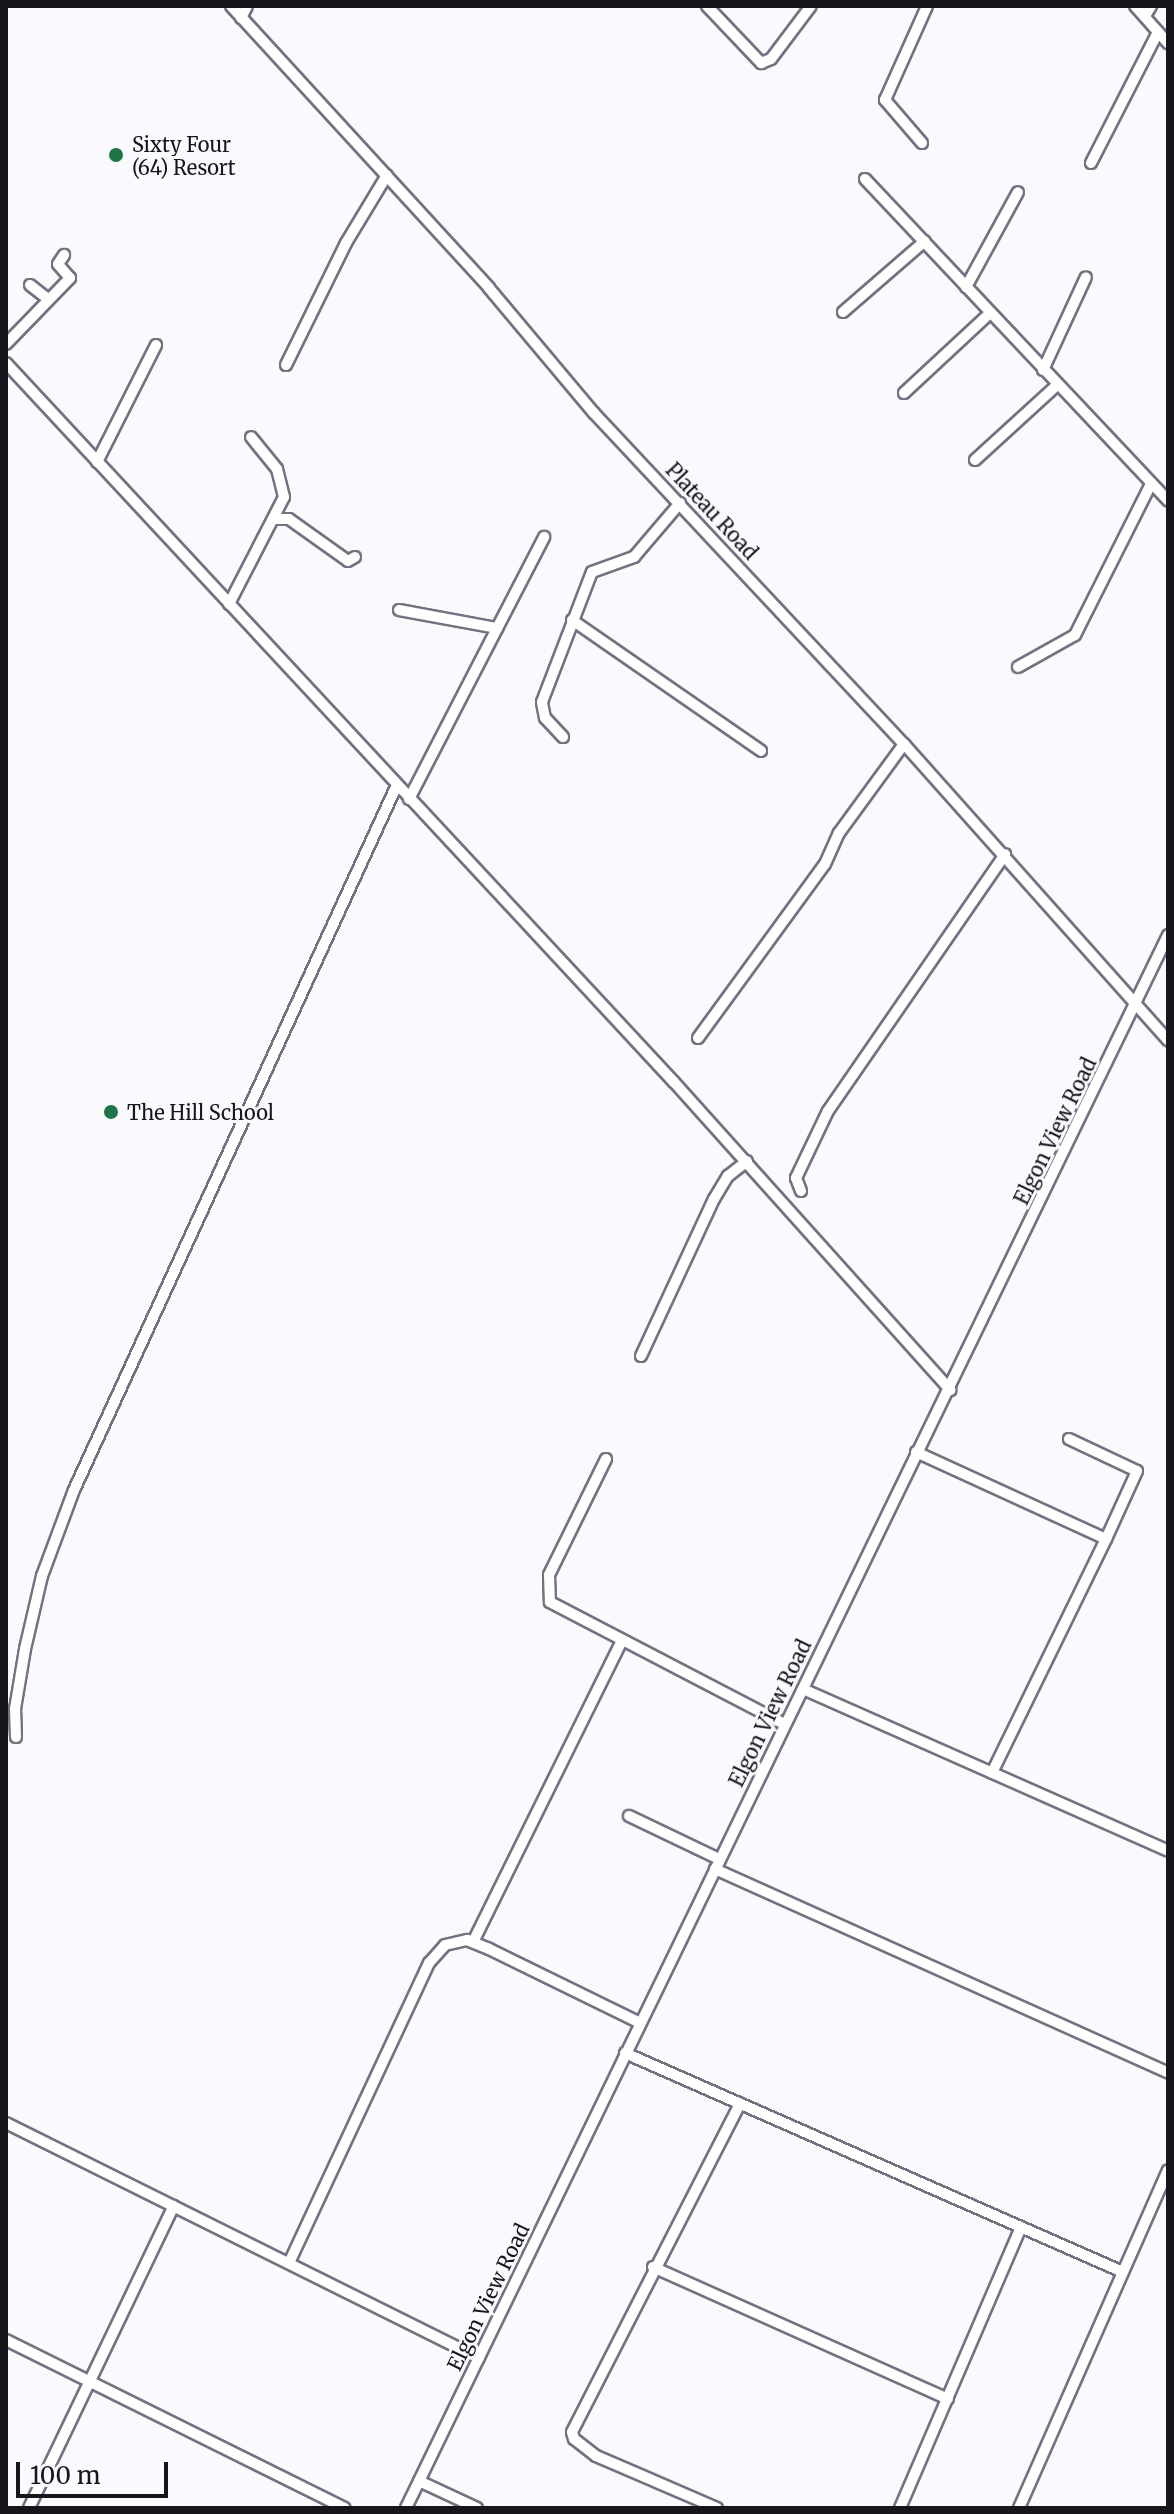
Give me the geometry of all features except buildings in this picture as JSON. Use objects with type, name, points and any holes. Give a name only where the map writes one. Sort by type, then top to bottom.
[{"type":"street","name":"Plateau Road","points":[[231,6],[387,175],[594,413],[1005,854],[1168,1040]]},
{"type":"street","points":[[241,18],[247,6]]},
{"type":"street","points":[[707,6],[761,63],[771,59],[811,6]]},
{"type":"street","points":[[922,143],[885,100],[927,6]]},
{"type":"street","points":[[1135,6],[1168,43]]},
{"type":"street","points":[[1145,16],[1151,6]]},
{"type":"street","points":[[1091,163],[1158,32]]},
{"type":"street","points":[[286,365],[346,243],[387,175]]},
{"type":"street","points":[[865,179],[1168,501]]},
{"type":"street","points":[[966,287],[1018,192]]},
{"type":"street","points":[[843,312],[925,241]]},
{"type":"street","points":[[6,344],[70,278],[58,264],[64,255]]},
{"type":"street","points":[[1043,370],[1086,277]]},
{"type":"street","points":[[30,285],[48,299]]},
{"type":"street","points":[[904,393],[990,313]]},
{"type":"street","points":[[97,462],[156,345]]},
{"type":"street","points":[[6,363],[396,787],[747,1161],[950,1390]]},
{"type":"street","points":[[975,460],[1057,385]]},
{"type":"street","points":[[229,604],[275,519],[284,483],[251,437]]},
{"type":"street","points":[[1018,667],[1075,635],[1151,484]]},
{"type":"street","points":[[563,737],[545,718],[542,702],[572,620],[596,567],[634,557],[680,503]]},
{"type":"street","points":[[275,519],[289,519],[348,561],[355,557]]},
{"type":"street","points":[[409,799],[544,537]]},
{"type":"street","points":[[399,610],[497,628]]},
{"type":"street","points":[[572,620],[761,751]]},
{"type":"street","points":[[698,1038],[825,864],[839,833],[904,744]]},
{"type":"street","points":[[16,1737],[15,1709],[42,1576],[74,1490],[396,787]]},
{"type":"street","points":[[801,1191],[796,1178],[828,1111],[1005,854]]},
{"type":"street","name":"Elgon View Road","points":[[406,2508],[1168,935]]},
{"type":"street","points":[[641,1356],[714,1199],[728,1176],[747,1161]]},
{"type":"street","points":[[992,1773],[1138,1475],[1069,1439]]},
{"type":"street","points":[[916,1452],[1106,1539]]},
{"type":"street","points":[[606,1459],[546,1585],[550,1602],[561,1612],[784,1724]]},
{"type":"street","points":[[473,1942],[622,1641]]},
{"type":"street","points":[[803,1689],[1168,1851]]},
{"type":"street","points":[[629,1816],[717,1864],[1168,2073]]},
{"type":"street","points":[[289,2263],[429,1963],[456,1939],[473,1942],[640,2023]]},
{"type":"street","points":[[625,2053],[1123,2272]]},
{"type":"street","points":[[717,2508],[596,2456],[574,2439],[574,2426],[653,2267],[740,2104]]},
{"type":"street","points":[[6,2123],[479,2358]]},
{"type":"street","points":[[1019,2508],[1168,2170]]},
{"type":"street","points":[[29,2508],[174,2206]]},
{"type":"street","points":[[900,2508],[1020,2229]]},
{"type":"street","points":[[653,2267],[948,2399]]},
{"type":"street","points":[[6,2340],[87,2384],[345,2508]]},
{"type":"street","points":[[419,2481],[477,2508]]},
{"type":"place","name":"Sixty Four (64) Resort","points":[[116,155]]},
{"type":"place","name":"The Hill School","points":[[111,1112]]}]
